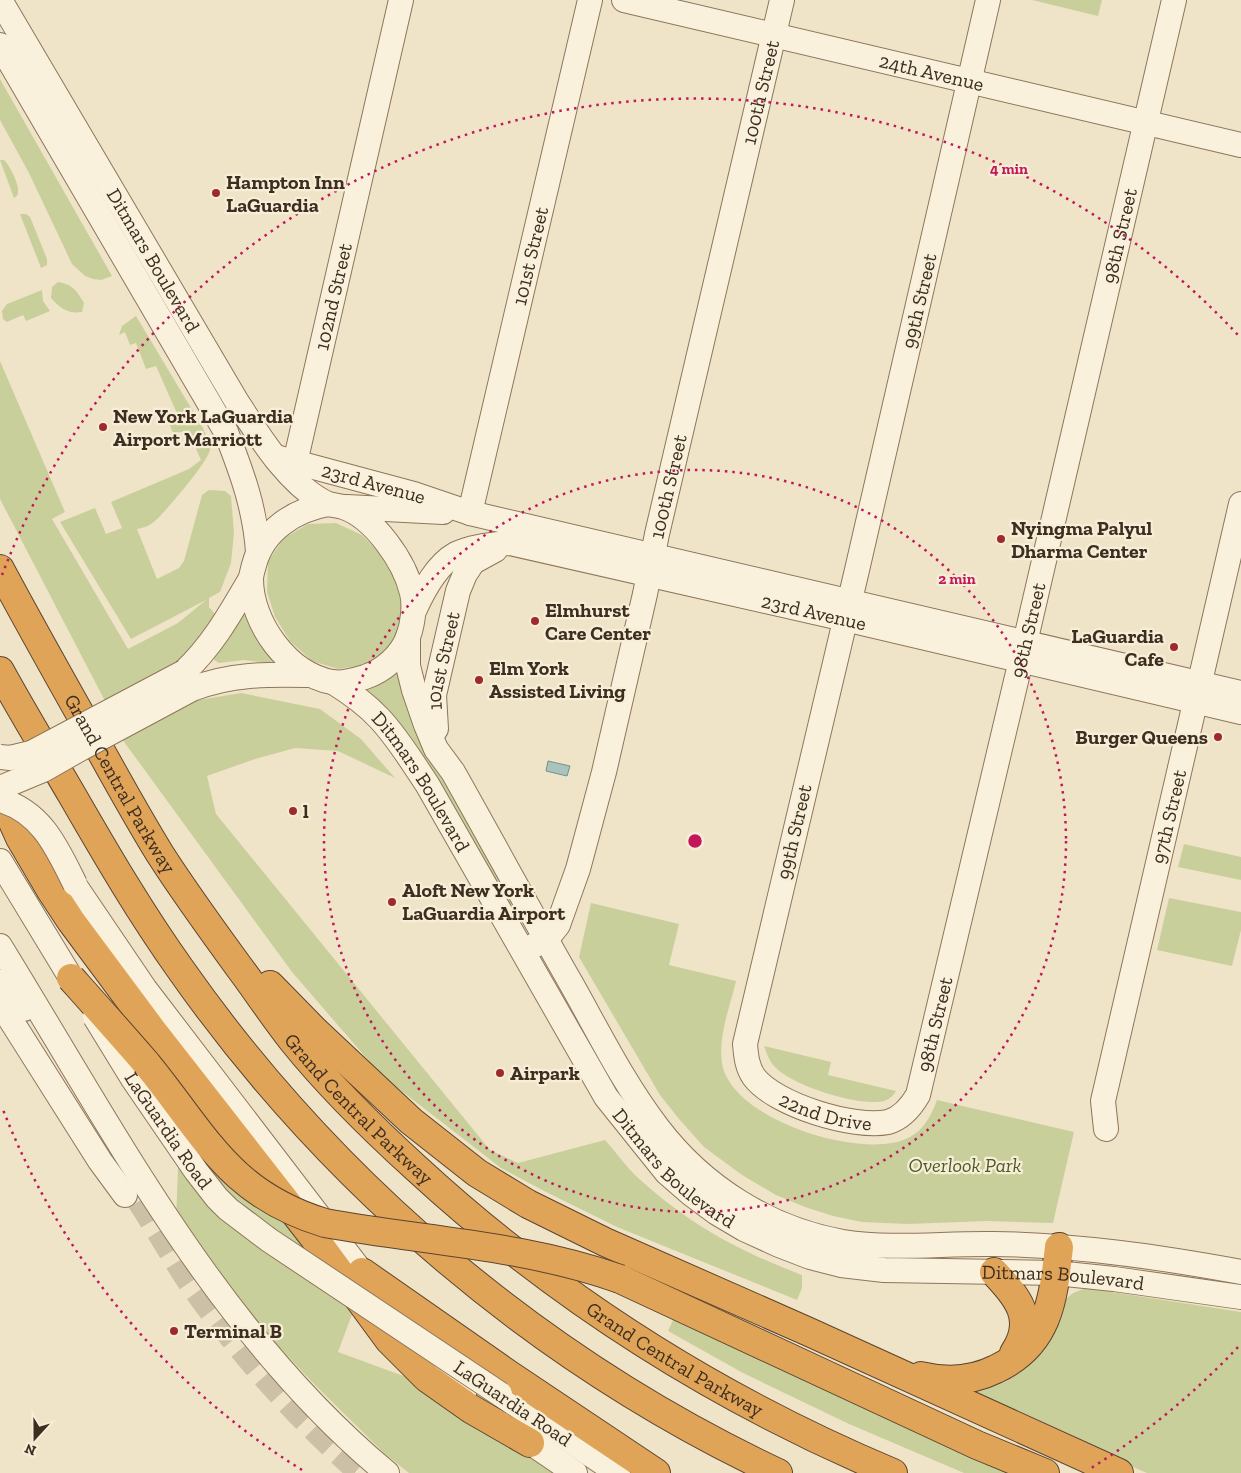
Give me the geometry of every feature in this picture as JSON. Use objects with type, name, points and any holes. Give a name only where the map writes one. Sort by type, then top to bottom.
[{"type":"highway","name":"Grand Central Parkway","points":[[0,569],[134,811],[185,892],[293,1040],[328,1082],[402,1156],[479,1224],[609,1321],[689,1372],[783,1424],[893,1473]]},
{"type":"highway","points":[[0,671],[108,857],[180,969],[245,1055],[348,1170],[428,1245],[512,1312],[600,1374],[654,1408],[778,1473]]},
{"type":"highway","points":[[0,793],[16,830],[32,859],[76,929],[164,1046],[315,1239],[389,1340],[427,1378],[471,1409],[530,1443]]},
{"type":"highway","points":[[185,892],[256,970],[343,1059],[418,1127],[477,1173],[528,1204],[579,1230],[1119,1473]]},
{"type":"highway","points":[[71,978],[147,1064],[217,1155],[241,1180],[272,1201],[295,1213],[325,1223],[530,1254],[577,1265],[620,1279],[977,1445],[1045,1473]]},
{"type":"highway","points":[[809,1332],[907,1372],[935,1380],[967,1379],[987,1374],[1021,1354],[1033,1342],[1049,1307],[1059,1247]]},
{"type":"highway","points":[[362,1272],[508,1374],[656,1473]]},
{"type":"highway","points":[[994,1272],[1011,1290],[1020,1304],[1024,1318],[1024,1331],[1019,1345],[1000,1368]]},
{"type":"street","name":"Ditmars Boulevard","points":[[0,0],[236,402],[258,434],[315,499],[336,506]]},
{"type":"street","name":"102nd Street","points":[[287,465],[401,0]]},
{"type":"street","name":"101st Street","points":[[470,513],[590,0]]},
{"type":"street","name":"24th Avenue","points":[[624,0],[655,4],[773,35],[1241,145]]},
{"type":"street","name":"100th Street","points":[[522,952],[546,940],[558,925],[578,870],[604,772],[782,0]]},
{"type":"street","name":"99th Street","points":[[744,1044],[847,610],[988,0]]},
{"type":"street","name":"98th Street","points":[[920,1085],[1174,0]]},
{"type":"street","name":"Ditmars Boulevard","points":[[0,44],[226,432],[248,494],[256,526],[258,552]]},
{"type":"street","name":"23rd Avenue","points":[[287,465],[414,494],[470,513],[651,565],[1198,693],[1241,712]]},
{"type":"street","name":"97th Street","points":[[1106,1129],[1103,1101],[1241,504]]},
{"type":"street","name":"23rd Avenue","points":[[336,506],[470,513]]},
{"type":"street","points":[[0,788],[43,770],[80,749],[188,680],[200,657],[215,638],[250,578],[258,552],[279,526],[295,514],[311,507],[336,506],[360,516],[374,527],[385,540],[406,576],[412,594],[414,611],[408,637],[397,656],[385,667],[369,676],[353,681],[332,682],[308,674],[292,664],[269,635],[253,597],[250,578]]},
{"type":"street","name":"23rd Avenue","points":[[414,611],[431,580],[441,567],[455,555],[469,549],[510,543],[651,565]]},
{"type":"street","name":"101st Street","points":[[453,772],[435,726],[434,695],[456,600],[465,574],[473,562],[510,543]]},
{"type":"street","name":"Ditmars Boulevard","points":[[408,637],[408,666],[414,690],[436,748],[453,772],[624,1076],[658,1128],[693,1167],[725,1194],[762,1215],[804,1232],[842,1242],[881,1246],[993,1244],[1059,1247],[1145,1256],[1241,1272]]},
{"type":"street","points":[[0,757],[10,758],[31,753],[188,680],[218,680],[242,675],[308,674]]},
{"type":"street","name":"Ditmars Boulevard","points":[[332,682],[351,694],[379,717],[427,784],[606,1097],[667,1172],[690,1193],[717,1213],[744,1229],[779,1245],[810,1257],[841,1265],[875,1270],[1056,1273],[1114,1279],[1241,1297]]},
{"type":"street","name":"23rd Avenue","points":[[1198,693],[1241,693]]},
{"type":"street","points":[[0,773],[80,749]]},
{"type":"street","points":[[0,800],[16,805],[39,822],[55,845],[75,884]]},
{"type":"street","points":[[0,817],[17,821],[32,831],[75,884]]},
{"type":"street","name":"LaGuardia Road","points":[[0,861],[133,1079],[206,1185],[228,1209],[261,1235],[618,1473]]},
{"type":"street","name":"LaGuardia Road","points":[[75,884],[162,1012],[419,1346],[446,1377],[469,1397],[530,1443],[575,1473]]},
{"type":"street","points":[[0,946],[93,1102],[226,1302],[292,1382],[344,1434],[387,1473]]},
{"type":"street","points":[[0,982],[24,1009]]},
{"type":"street","points":[[0,987],[37,1041]]},
{"type":"street","points":[[0,1003],[100,1161],[125,1195]]},
{"type":"street","name":"22nd Drive","points":[[744,1044],[747,1063],[761,1084],[793,1104],[812,1112],[845,1120],[877,1123],[895,1119],[912,1105],[918,1095],[920,1085]]},
{"type":"green space","points":[[1032,0],[1102,0],[1098,16]]},
{"type":"green space","points":[[0,79],[112,276],[101,280],[93,279],[85,276],[72,264],[29,173],[0,120]]},
{"type":"green space","points":[[0,160],[6,162],[15,179],[18,192],[14,198]]},
{"type":"green space","points":[[20,214],[26,214],[30,217],[47,259],[47,265],[41,268]]},
{"type":"green space","points":[[58,282],[71,286],[76,292],[84,303],[82,312],[65,310],[51,298],[52,287]]},
{"type":"green space","points":[[42,290],[43,301],[50,311],[26,321],[23,315],[7,322],[3,319],[2,311],[7,304]]},
{"type":"green space","points":[[136,316],[203,428],[210,447],[202,465],[168,508],[153,523],[137,529],[157,579],[179,568],[184,561],[202,495],[209,490],[225,491],[231,496],[234,533],[231,563],[220,592],[209,598],[209,607],[216,615],[179,662],[105,701],[0,499],[0,361],[65,512],[52,519],[128,649],[178,623],[206,600],[131,639],[60,522],[95,508],[106,534],[122,528],[111,502],[189,469],[201,460],[188,431],[173,433],[169,423],[179,418],[156,366],[146,369],[136,343],[130,345],[125,332],[119,335],[122,326]]},
{"type":"green space","points":[[336,523],[362,535],[381,554],[396,579],[401,605],[400,629],[386,652],[365,665],[338,669],[312,661],[290,641],[275,617],[267,592],[268,561],[284,538],[308,524]]},
{"type":"green space","points":[[247,611],[274,660],[268,663],[244,660],[219,663],[214,660],[215,653],[243,612]]},
{"type":"green space","points":[[398,671],[525,916],[516,922],[365,691],[366,688]]},
{"type":"green space","points":[[241,693],[320,709],[361,739],[395,778],[338,751],[295,748],[255,759],[207,776],[216,814],[490,1150],[518,1163],[605,1140],[635,1175],[654,1192],[693,1221],[755,1256],[802,1275],[802,1288],[797,1300],[617,1227],[501,1168],[381,1075],[292,972],[122,739],[198,700]]},
{"type":"green space","points":[[1184,844],[1241,857],[1241,880],[1178,867]]},
{"type":"green space","points":[[1169,898],[1241,912],[1241,930],[1232,966],[1157,950]]},
{"type":"green space","name":"Overlook Park","points":[[591,903],[679,924],[669,965],[736,981],[723,1032],[722,1063],[730,1083],[748,1102],[772,1117],[801,1130],[831,1139],[861,1144],[887,1144],[914,1135],[923,1127],[937,1100],[1074,1132],[1053,1223],[987,1221],[908,1224],[862,1222],[833,1216],[805,1207],[776,1195],[742,1175],[704,1147],[660,1095],[579,957]]},
{"type":"green space","name":"Overlook Park","points":[[764,1046],[831,1062],[828,1075],[896,1091],[884,1101],[873,1102],[843,1098],[811,1088],[784,1074],[775,1067],[768,1057]]},
{"type":"green space","points":[[222,1138],[354,1309],[338,1352],[420,1382],[557,1473],[409,1473],[385,1454],[314,1384],[219,1283],[176,1222],[178,1168]]},
{"type":"green space","points":[[1086,1288],[1241,1312],[1241,1473],[1147,1473],[967,1396],[1061,1303],[1073,1293]]},
{"type":"green space","points":[[673,1320],[1025,1473],[964,1473],[849,1424],[743,1373],[668,1331]]},
{"type":"water","points":[[548,761],[570,766],[567,776],[546,771]]},
{"type":"tunnel","points":[[119,1171],[189,1282],[232,1339],[294,1409],[361,1473]]},
{"type":"place","name":"Hampton Inn LaGuardia","points":[[216,193]]},
{"type":"place","name":"New York LaGuardia Airport Marriott","points":[[103,427]]},
{"type":"place","name":"Nyingma Palyul Dharma Center","points":[[1001,539]]},
{"type":"place","name":"Elmhurst Care Center","points":[[535,621]]},
{"type":"place","name":"LaGuardia Cafe","points":[[1174,647]]},
{"type":"place","name":"Elm York Assisted Living","points":[[479,680]]},
{"type":"place","name":"Burger Queens","points":[[1218,737]]},
{"type":"place","name":"l","points":[[293,811]]},
{"type":"place","name":"Aloft New York LaGuardia Airport","points":[[392,902]]},
{"type":"place","name":"Airpark","points":[[500,1073]]},
{"type":"place","name":"Terminal B","points":[[174,1331]]}]
